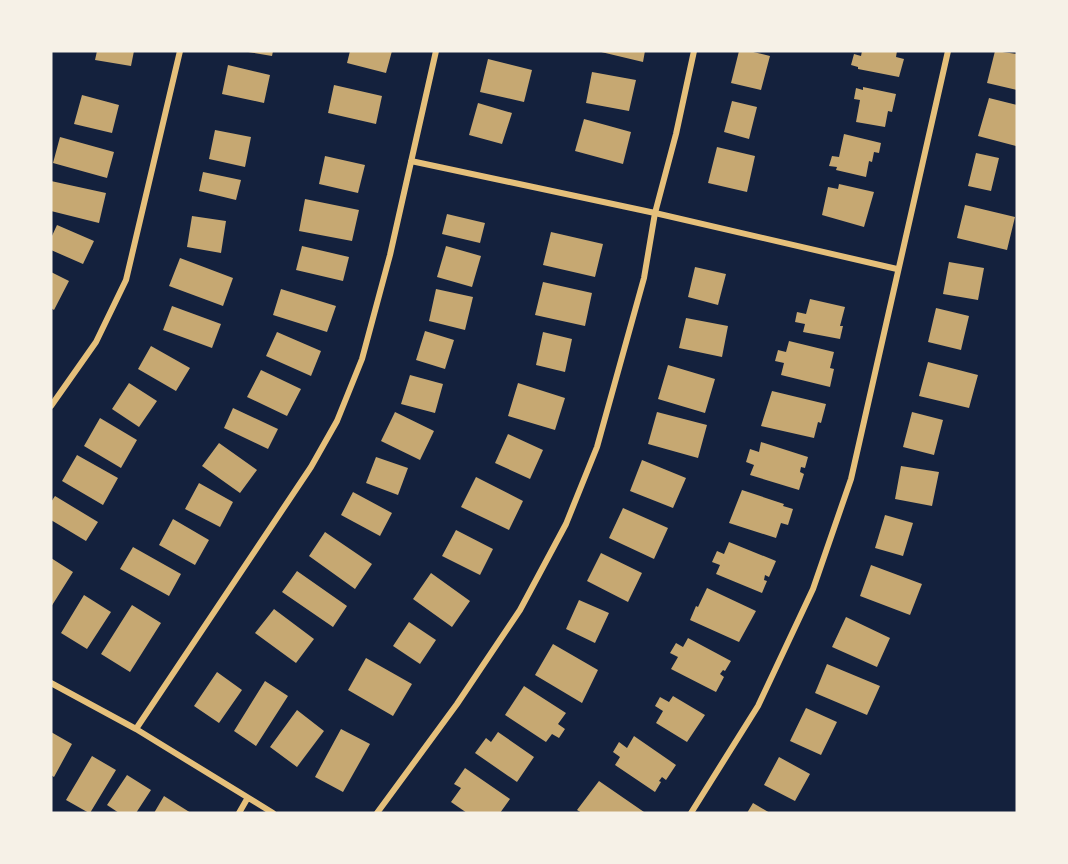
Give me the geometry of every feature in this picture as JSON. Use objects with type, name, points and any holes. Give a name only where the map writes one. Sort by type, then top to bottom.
[{"type":"street","points":[[51,406],[96,342],[126,280],[180,51]]},
{"type":"street","points":[[136,729],[311,467],[337,422],[362,359],[390,255],[436,51]]},
{"type":"street","points":[[377,813],[458,704],[520,610],[566,524],[597,447],[644,278],[655,213],[676,134],[694,51]]},
{"type":"street","points":[[691,813],[758,706],[813,589],[851,479],[948,51]]},
{"type":"street","points":[[411,161],[655,213],[897,269]]},
{"type":"street","points":[[51,683],[136,729],[273,813]]},
{"type":"street","points":[[239,813],[248,799]]},
{"type":"building","points":[[97,51],[134,51],[131,66],[95,60]]},
{"type":"building","points":[[242,51],[273,51],[272,56]]},
{"type":"building","points":[[350,51],[392,51],[386,73],[347,63]]},
{"type":"building","points":[[597,51],[645,51],[643,62]]},
{"type":"building","points":[[739,51],[770,56],[761,90],[731,83]]},
{"type":"building","points":[[862,51],[897,51],[896,57],[904,59],[899,77],[858,69],[851,65],[854,54],[861,56]]},
{"type":"building","points":[[995,51],[1017,54],[1017,90],[987,83]]},
{"type":"building","points":[[488,59],[532,70],[524,102],[480,92]]},
{"type":"building","points":[[228,65],[270,75],[264,103],[222,94]]},
{"type":"building","points":[[592,72],[636,80],[629,111],[586,103]]},
{"type":"building","points":[[334,85],[382,96],[376,124],[328,113]]},
{"type":"building","points":[[863,87],[896,94],[892,112],[888,111],[885,127],[856,122],[860,100],[854,99],[856,88],[863,90]]},
{"type":"building","points":[[82,95],[119,105],[112,133],[74,124]]},
{"type":"building","points":[[989,98],[1017,105],[1016,146],[978,136]]},
{"type":"building","points":[[732,101],[757,107],[749,139],[724,132]]},
{"type":"building","points":[[478,103],[512,113],[502,144],[469,135]]},
{"type":"building","points":[[584,119],[631,132],[623,164],[575,151]]},
{"type":"building","points":[[215,130],[251,137],[245,167],[209,159]]},
{"type":"building","points":[[844,134],[881,143],[879,153],[874,152],[872,162],[869,161],[866,177],[836,170],[837,167],[829,166],[832,156],[839,157]]},
{"type":"building","points":[[60,137],[114,152],[107,178],[53,163]]},
{"type":"building","points":[[717,147],[755,156],[747,192],[708,183]]},
{"type":"building","points":[[976,153],[999,158],[991,191],[968,186]]},
{"type":"building","points":[[325,156],[365,165],[358,193],[319,184]]},
{"type":"building","points":[[203,172],[241,180],[236,200],[199,191]]},
{"type":"building","points":[[51,181],[106,193],[99,223],[51,211]]},
{"type":"building","points":[[839,184],[874,192],[864,227],[822,215],[828,187],[838,189]]},
{"type":"building","points":[[305,199],[359,210],[352,241],[299,231]]},
{"type":"building","points":[[965,205],[1015,217],[1007,250],[957,238]]},
{"type":"building","points":[[447,214],[485,223],[480,243],[442,234]]},
{"type":"building","points":[[192,216],[226,221],[221,253],[187,247]]},
{"type":"building","points":[[57,225],[94,241],[83,264],[51,250],[51,238]]},
{"type":"building","points":[[551,232],[603,244],[595,277],[543,265]]},
{"type":"building","points":[[302,246],[349,257],[343,281],[296,270]]},
{"type":"building","points":[[446,246],[481,256],[472,287],[437,277]]},
{"type":"building","points":[[180,258],[233,278],[223,306],[169,286]]},
{"type":"building","points":[[949,262],[984,268],[978,300],[943,294]]},
{"type":"building","points":[[695,267],[726,274],[718,305],[688,297]]},
{"type":"building","points":[[51,272],[69,281],[54,310],[51,308]]},
{"type":"building","points":[[543,282],[592,293],[585,326],[535,315]]},
{"type":"building","points":[[281,289],[336,306],[327,332],[273,315]]},
{"type":"building","points":[[436,289],[473,297],[465,330],[429,321]]},
{"type":"building","points":[[810,299],[845,307],[840,326],[843,326],[840,339],[803,332],[805,324],[795,322],[797,312],[806,314]]},
{"type":"building","points":[[172,306],[221,324],[212,348],[163,330]]},
{"type":"building","points":[[936,308],[969,316],[961,350],[928,342]]},
{"type":"building","points":[[686,318],[728,326],[722,357],[679,348]]},
{"type":"building","points":[[425,331],[454,340],[445,369],[416,360]]},
{"type":"building","points":[[277,332],[321,351],[311,376],[266,356]]},
{"type":"building","points":[[543,332],[572,339],[565,372],[536,365]]},
{"type":"building","points":[[789,341],[834,352],[830,368],[834,369],[830,387],[781,375],[784,363],[775,361],[778,350],[786,352]]},
{"type":"building","points":[[151,346],[190,368],[176,391],[138,369]]},
{"type":"building","points":[[928,362],[978,375],[969,408],[919,396]]},
{"type":"building","points":[[668,365],[715,379],[705,413],[658,399]]},
{"type":"building","points":[[261,370],[301,389],[287,416],[247,397]]},
{"type":"building","points":[[410,375],[443,384],[435,413],[401,404]]},
{"type":"building","points":[[129,383],[157,401],[139,427],[112,409]]},
{"type":"building","points":[[518,383],[565,398],[555,430],[508,416]]},
{"type":"building","points":[[772,391],[826,404],[814,438],[761,426]]},
{"type":"building","points":[[233,408],[278,429],[268,449],[224,428]]},
{"type":"building","points":[[395,412],[434,431],[420,460],[381,441]]},
{"type":"building","points":[[657,412],[707,425],[698,458],[648,444]]},
{"type":"building","points":[[912,412],[943,420],[934,455],[903,447]]},
{"type":"building","points":[[100,418],[137,440],[121,468],[84,446]]},
{"type":"building","points":[[508,434],[543,450],[530,479],[495,463]]},
{"type":"building","points":[[761,442],[808,457],[805,468],[801,467],[800,472],[804,474],[799,490],[750,475],[754,465],[746,462],[750,449],[759,452]]},
{"type":"building","points":[[219,443],[257,470],[240,493],[202,466]]},
{"type":"building","points":[[77,455],[118,478],[103,505],[62,481]]},
{"type":"building","points":[[376,457],[408,468],[398,495],[366,483]]},
{"type":"building","points":[[642,460],[686,478],[673,508],[630,491]]},
{"type":"building","points":[[901,466],[939,472],[932,506],[895,499]]},
{"type":"building","points":[[476,477],[523,501],[509,530],[461,507]]},
{"type":"building","points":[[199,483],[233,502],[220,527],[185,509]]},
{"type":"building","points":[[742,490],[793,509],[788,525],[781,523],[776,538],[729,523]]},
{"type":"building","points":[[353,492],[392,513],[380,536],[341,515]]},
{"type":"building","points":[[55,496],[98,522],[86,541],[51,520],[51,502]]},
{"type":"building","points":[[623,508],[668,528],[654,559],[609,538]]},
{"type":"building","points":[[885,515],[913,523],[903,556],[875,548]]},
{"type":"building","points":[[173,519],[209,540],[195,565],[159,545]]},
{"type":"building","points":[[456,530],[493,549],[480,575],[442,556]]},
{"type":"building","points":[[325,532],[372,564],[355,589],[309,556]]},
{"type":"building","points":[[729,542],[776,561],[769,577],[765,575],[764,580],[767,581],[762,593],[716,574],[720,565],[712,562],[717,551],[724,554]]},
{"type":"building","points":[[133,547],[181,574],[169,596],[120,569]]},
{"type":"building","points":[[601,553],[642,573],[628,602],[587,581]]},
{"type":"building","points":[[51,558],[73,572],[51,607]]},
{"type":"building","points":[[871,565],[922,584],[910,615],[860,596]]},
{"type":"building","points":[[297,571],[347,606],[333,627],[282,592]]},
{"type":"building","points":[[431,573],[470,601],[452,627],[413,599]]},
{"type":"building","points":[[707,588],[756,611],[739,642],[690,620]]},
{"type":"building","points":[[84,595],[111,612],[87,649],[61,633]]},
{"type":"building","points":[[579,600],[609,613],[595,643],[566,629]]},
{"type":"building","points":[[132,605],[161,623],[130,672],[101,654]]},
{"type":"building","points":[[274,609],[314,639],[296,663],[255,633]]},
{"type":"building","points":[[846,617],[890,638],[877,667],[832,647]]},
{"type":"building","points":[[409,622],[436,640],[420,664],[393,646]]},
{"type":"building","points":[[688,638],[731,661],[725,671],[723,670],[720,674],[724,677],[716,692],[671,669],[678,657],[670,653],[676,643],[683,647]]},
{"type":"building","points":[[553,644],[598,670],[582,703],[535,675]]},
{"type":"building","points":[[366,658],[412,684],[393,716],[348,690]]},
{"type":"building","points":[[827,664],[880,686],[867,715],[815,693]]},
{"type":"building","points":[[217,672],[242,690],[219,723],[194,706]]},
{"type":"building","points":[[265,681],[288,696],[256,746],[234,731]]},
{"type":"building","points":[[524,686],[566,713],[558,724],[565,729],[559,738],[552,734],[546,742],[505,715]]},
{"type":"building","points":[[673,696],[705,715],[687,742],[656,723],[663,711],[655,706],[660,697],[669,702]]},
{"type":"building","points":[[806,708],[837,722],[821,755],[790,741]]},
{"type":"building","points":[[297,710],[324,731],[297,767],[270,747]]},
{"type":"building","points":[[341,729],[370,744],[343,792],[315,777]]},
{"type":"building","points":[[51,732],[72,744],[54,777],[51,775]]},
{"type":"building","points":[[498,732],[534,757],[517,782],[475,753],[486,738],[491,742]]},
{"type":"building","points":[[634,736],[676,765],[666,780],[662,777],[655,792],[615,765],[620,757],[613,752],[619,742],[627,748]]},
{"type":"building","points":[[92,756],[116,770],[89,813],[66,800]]},
{"type":"building","points":[[779,757],[810,774],[795,801],[764,785]]},
{"type":"building","points":[[465,768],[510,799],[500,813],[467,813],[451,802],[461,788],[454,784]]},
{"type":"building","points":[[127,775],[151,790],[136,813],[119,813],[107,805]]},
{"type":"building","points":[[599,781],[644,813],[582,813],[577,810]]},
{"type":"building","points":[[164,796],[191,813],[154,813]]},
{"type":"building","points":[[753,803],[770,813],[747,813]]}]
